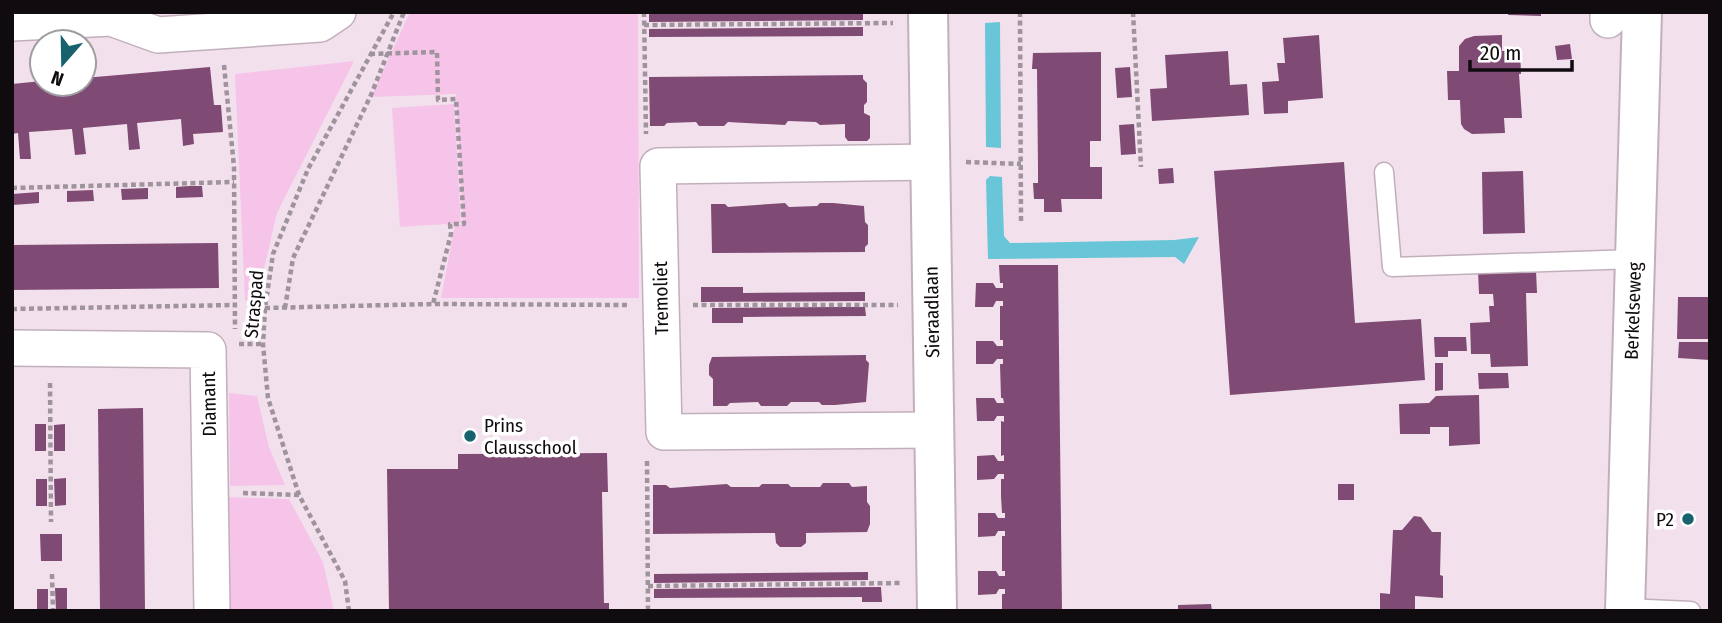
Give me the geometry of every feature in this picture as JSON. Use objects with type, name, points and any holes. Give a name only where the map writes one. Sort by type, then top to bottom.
[{"type":"street","points":[[12,23],[111,19],[158,35],[320,24],[338,12]]},
{"type":"street","name":"Berkelseweg","points":[[1619,15],[1635,259],[1625,609]]},
{"type":"street","name":"Sieraadlaan","points":[[928,18],[937,596]]},
{"type":"street","points":[[658,166],[930,162]]},
{"type":"street","name":"Tremoliet","points":[[658,166],[664,432]]},
{"type":"street","name":"Diamant","points":[[12,348],[208,350],[212,611]]},
{"type":"street","points":[[664,432],[934,430]]},
{"type":"lane","points":[[1384,172],[1392,267],[1635,259]]},
{"type":"lane","points":[[1625,609],[1691,611]]},
{"type":"path","name":"Straspad","points":[[349,611],[345,581],[299,495],[268,398],[263,344],[265,308],[273,254],[308,169],[394,12]]},
{"type":"path","points":[[285,308],[293,258],[389,54],[404,12]]},
{"type":"path","points":[[644,12],[646,158],[658,166]]},
{"type":"path","points":[[1020,12],[1021,223]]},
{"type":"path","points":[[1133,12],[1141,167]]},
{"type":"path","points":[[644,25],[928,18]]},
{"type":"path","points":[[220,32],[234,182],[235,331]]},
{"type":"path","points":[[370,54],[437,52],[438,100],[456,99],[464,224],[450,224],[451,234],[433,304]]},
{"type":"path","points":[[930,162],[1021,164]]},
{"type":"path","points":[[12,188],[234,182]]},
{"type":"path","points":[[265,308],[433,304],[932,305]]},
{"type":"path","points":[[12,309],[235,305]]},
{"type":"path","points":[[50,348],[51,522]]},
{"type":"path","points":[[648,611],[647,451],[664,432]]},
{"type":"path","points":[[210,492],[299,495]]},
{"type":"path","points":[[52,573],[53,611]]},
{"type":"path","points":[[648,586],[937,596]]},
{"type":"shaded area","points":[[410,12],[638,12],[639,298],[441,298],[455,225],[463,224],[456,94],[371,97]]},
{"type":"shaded area","points":[[354,61],[277,213],[257,298],[245,301],[235,74]]},
{"type":"shaded area","points":[[454,104],[461,223],[400,227],[392,108]]},
{"type":"shaded area","points":[[229,393],[257,396],[269,447],[285,485],[230,486]]},
{"type":"shaded area","points":[[228,497],[289,499],[323,562],[334,611],[229,611]]},
{"type":"water","points":[[1000,22],[1001,148],[986,147],[985,23]]},
{"type":"water","points":[[990,176],[1002,177],[1004,236],[1010,243],[1174,240],[1199,237],[1184,264],[1175,257],[988,259],[986,180]]},
{"type":"building","points":[[863,12],[863,20],[649,22],[649,13]]},
{"type":"building","points":[[1509,12],[1541,12],[1541,16],[1508,15]]},
{"type":"building","points":[[863,27],[863,36],[649,37],[649,29]]},
{"type":"building","points":[[1319,35],[1323,98],[1288,101],[1288,113],[1264,114],[1262,82],[1279,81],[1277,63],[1285,63],[1283,38]]},
{"type":"building","points":[[1502,35],[1502,51],[1520,50],[1522,118],[1504,118],[1505,133],[1472,134],[1461,124],[1460,100],[1448,100],[1447,71],[1459,71],[1459,46],[1465,39]]},
{"type":"building","points":[[1570,44],[1572,59],[1557,60],[1555,46]]},
{"type":"building","points":[[1228,51],[1230,85],[1247,84],[1249,115],[1152,121],[1150,89],[1167,88],[1165,55]]},
{"type":"building","points":[[1101,52],[1101,141],[1090,141],[1090,167],[1102,167],[1102,199],[1061,199],[1062,212],[1044,212],[1044,199],[1034,199],[1033,183],[1038,183],[1038,169],[1037,69],[1032,69],[1033,53]]},
{"type":"building","points":[[210,67],[214,105],[221,105],[223,132],[193,134],[194,144],[183,146],[181,119],[137,123],[140,149],[129,150],[127,124],[83,128],[86,154],[75,155],[72,129],[29,132],[31,159],[20,159],[18,133],[12,134],[12,84],[28,82],[28,98],[98,98],[98,77]]},
{"type":"building","points":[[1130,67],[1132,97],[1117,98],[1115,68]]},
{"type":"building","points":[[863,75],[867,83],[864,113],[870,116],[870,138],[867,141],[848,141],[845,137],[845,124],[820,125],[816,122],[788,121],[785,125],[728,122],[724,126],[699,126],[696,122],[650,126],[649,77]]},
{"type":"building","points":[[1134,124],[1136,154],[1121,155],[1119,125]]},
{"type":"building","points":[[1344,162],[1355,323],[1421,319],[1425,380],[1230,395],[1214,171]]},
{"type":"building","points":[[1173,168],[1174,183],[1159,184],[1158,169]]},
{"type":"building","points":[[1523,171],[1525,233],[1483,234],[1482,172]]},
{"type":"building","points":[[202,186],[203,197],[176,198],[176,187]]},
{"type":"building","points":[[148,188],[148,199],[122,200],[121,189]]},
{"type":"building","points":[[93,190],[94,201],[67,202],[67,191]]},
{"type":"building","points":[[39,192],[39,203],[13,205],[12,194]]},
{"type":"building","points":[[785,203],[789,207],[817,206],[820,203],[864,206],[865,222],[868,225],[865,252],[712,253],[711,204],[725,204],[728,207]]},
{"type":"building","points":[[218,243],[219,288],[12,290],[12,245]]},
{"type":"building","points":[[999,265],[1058,265],[1062,611],[1002,611],[1002,594],[1005,594],[1005,589],[999,589],[996,594],[978,595],[978,571],[996,571],[999,576],[1005,576],[1005,571],[1002,571],[1002,536],[1005,536],[1005,531],[998,531],[995,536],[978,537],[978,513],[995,513],[998,518],[1005,518],[1001,496],[1001,479],[1004,479],[1004,474],[998,474],[994,479],[977,480],[977,456],[994,455],[998,461],[1004,461],[1004,455],[1001,456],[1001,421],[1004,422],[1004,416],[997,416],[994,421],[977,421],[976,398],[994,398],[997,403],[1004,403],[1001,398],[1000,364],[1003,364],[1003,359],[997,359],[993,364],[976,364],[976,341],[993,341],[997,346],[1003,346],[1003,340],[1000,340],[1000,306],[1003,306],[1003,301],[996,301],[993,307],[975,307],[976,283],[993,283],[996,288],[1003,288]]},
{"type":"building","points":[[1536,270],[1537,293],[1526,293],[1528,366],[1491,367],[1490,354],[1471,354],[1470,323],[1490,322],[1489,306],[1494,306],[1493,294],[1479,294],[1478,271]]},
{"type":"building","points":[[701,287],[743,287],[743,293],[865,292],[865,301],[701,302]]},
{"type":"building","points":[[1678,297],[1710,297],[1710,339],[1677,339]]},
{"type":"building","points":[[865,307],[866,316],[743,317],[743,323],[712,323],[712,308]]},
{"type":"building","points":[[1434,337],[1466,337],[1467,351],[1448,351],[1448,357],[1435,357]]},
{"type":"building","points":[[1679,342],[1710,342],[1710,360],[1678,358]]},
{"type":"building","points":[[866,355],[869,363],[866,402],[822,405],[819,402],[791,402],[787,406],[761,406],[758,402],[713,406],[713,379],[709,375],[712,357]]},
{"type":"building","points":[[1435,363],[1443,363],[1443,390],[1435,391]]},
{"type":"building","points":[[1478,373],[1508,373],[1509,388],[1479,389]]},
{"type":"building","points":[[1479,395],[1480,444],[1449,446],[1449,427],[1430,427],[1430,434],[1400,434],[1399,404],[1429,403],[1436,396]]},
{"type":"building","points":[[143,408],[145,611],[100,611],[98,409]]},
{"type":"building","points":[[35,424],[46,424],[46,451],[35,451]]},
{"type":"building","points":[[65,424],[65,451],[54,451],[54,425]]},
{"type":"building","points":[[607,453],[608,492],[602,492],[604,603],[609,603],[609,611],[389,611],[387,469],[458,469],[458,454]]},
{"type":"building","points":[[66,478],[66,505],[55,506],[54,479]]},
{"type":"building","points":[[36,479],[47,479],[47,506],[36,506]]},
{"type":"building","points":[[823,483],[867,486],[870,524],[867,532],[806,533],[806,543],[801,547],[780,547],[776,543],[775,533],[653,534],[653,485],[666,485],[670,488],[727,484],[731,487],[788,484],[791,487],[820,487]]},
{"type":"building","points":[[1338,484],[1354,484],[1354,500],[1338,500]]},
{"type":"building","points":[[1414,516],[1421,517],[1432,532],[1441,532],[1440,575],[1443,576],[1443,598],[1415,596],[1415,611],[1380,611],[1380,593],[1390,594],[1393,530],[1402,530]]},
{"type":"building","points":[[40,534],[62,534],[62,561],[41,561]]},
{"type":"building","points":[[868,572],[868,580],[654,583],[654,574]]},
{"type":"building","points":[[881,587],[882,602],[862,602],[862,597],[654,598],[654,589]]},
{"type":"building","points":[[55,588],[67,588],[67,611],[56,611]]},
{"type":"building","points":[[37,589],[48,589],[48,611],[37,611]]},
{"type":"building","points":[[1211,604],[1212,611],[1178,611],[1178,605]]},
{"type":"place","name":"Prins Clausschool","points":[[470,436]]},
{"type":"place","name":"P2","points":[[1688,519]]}]
